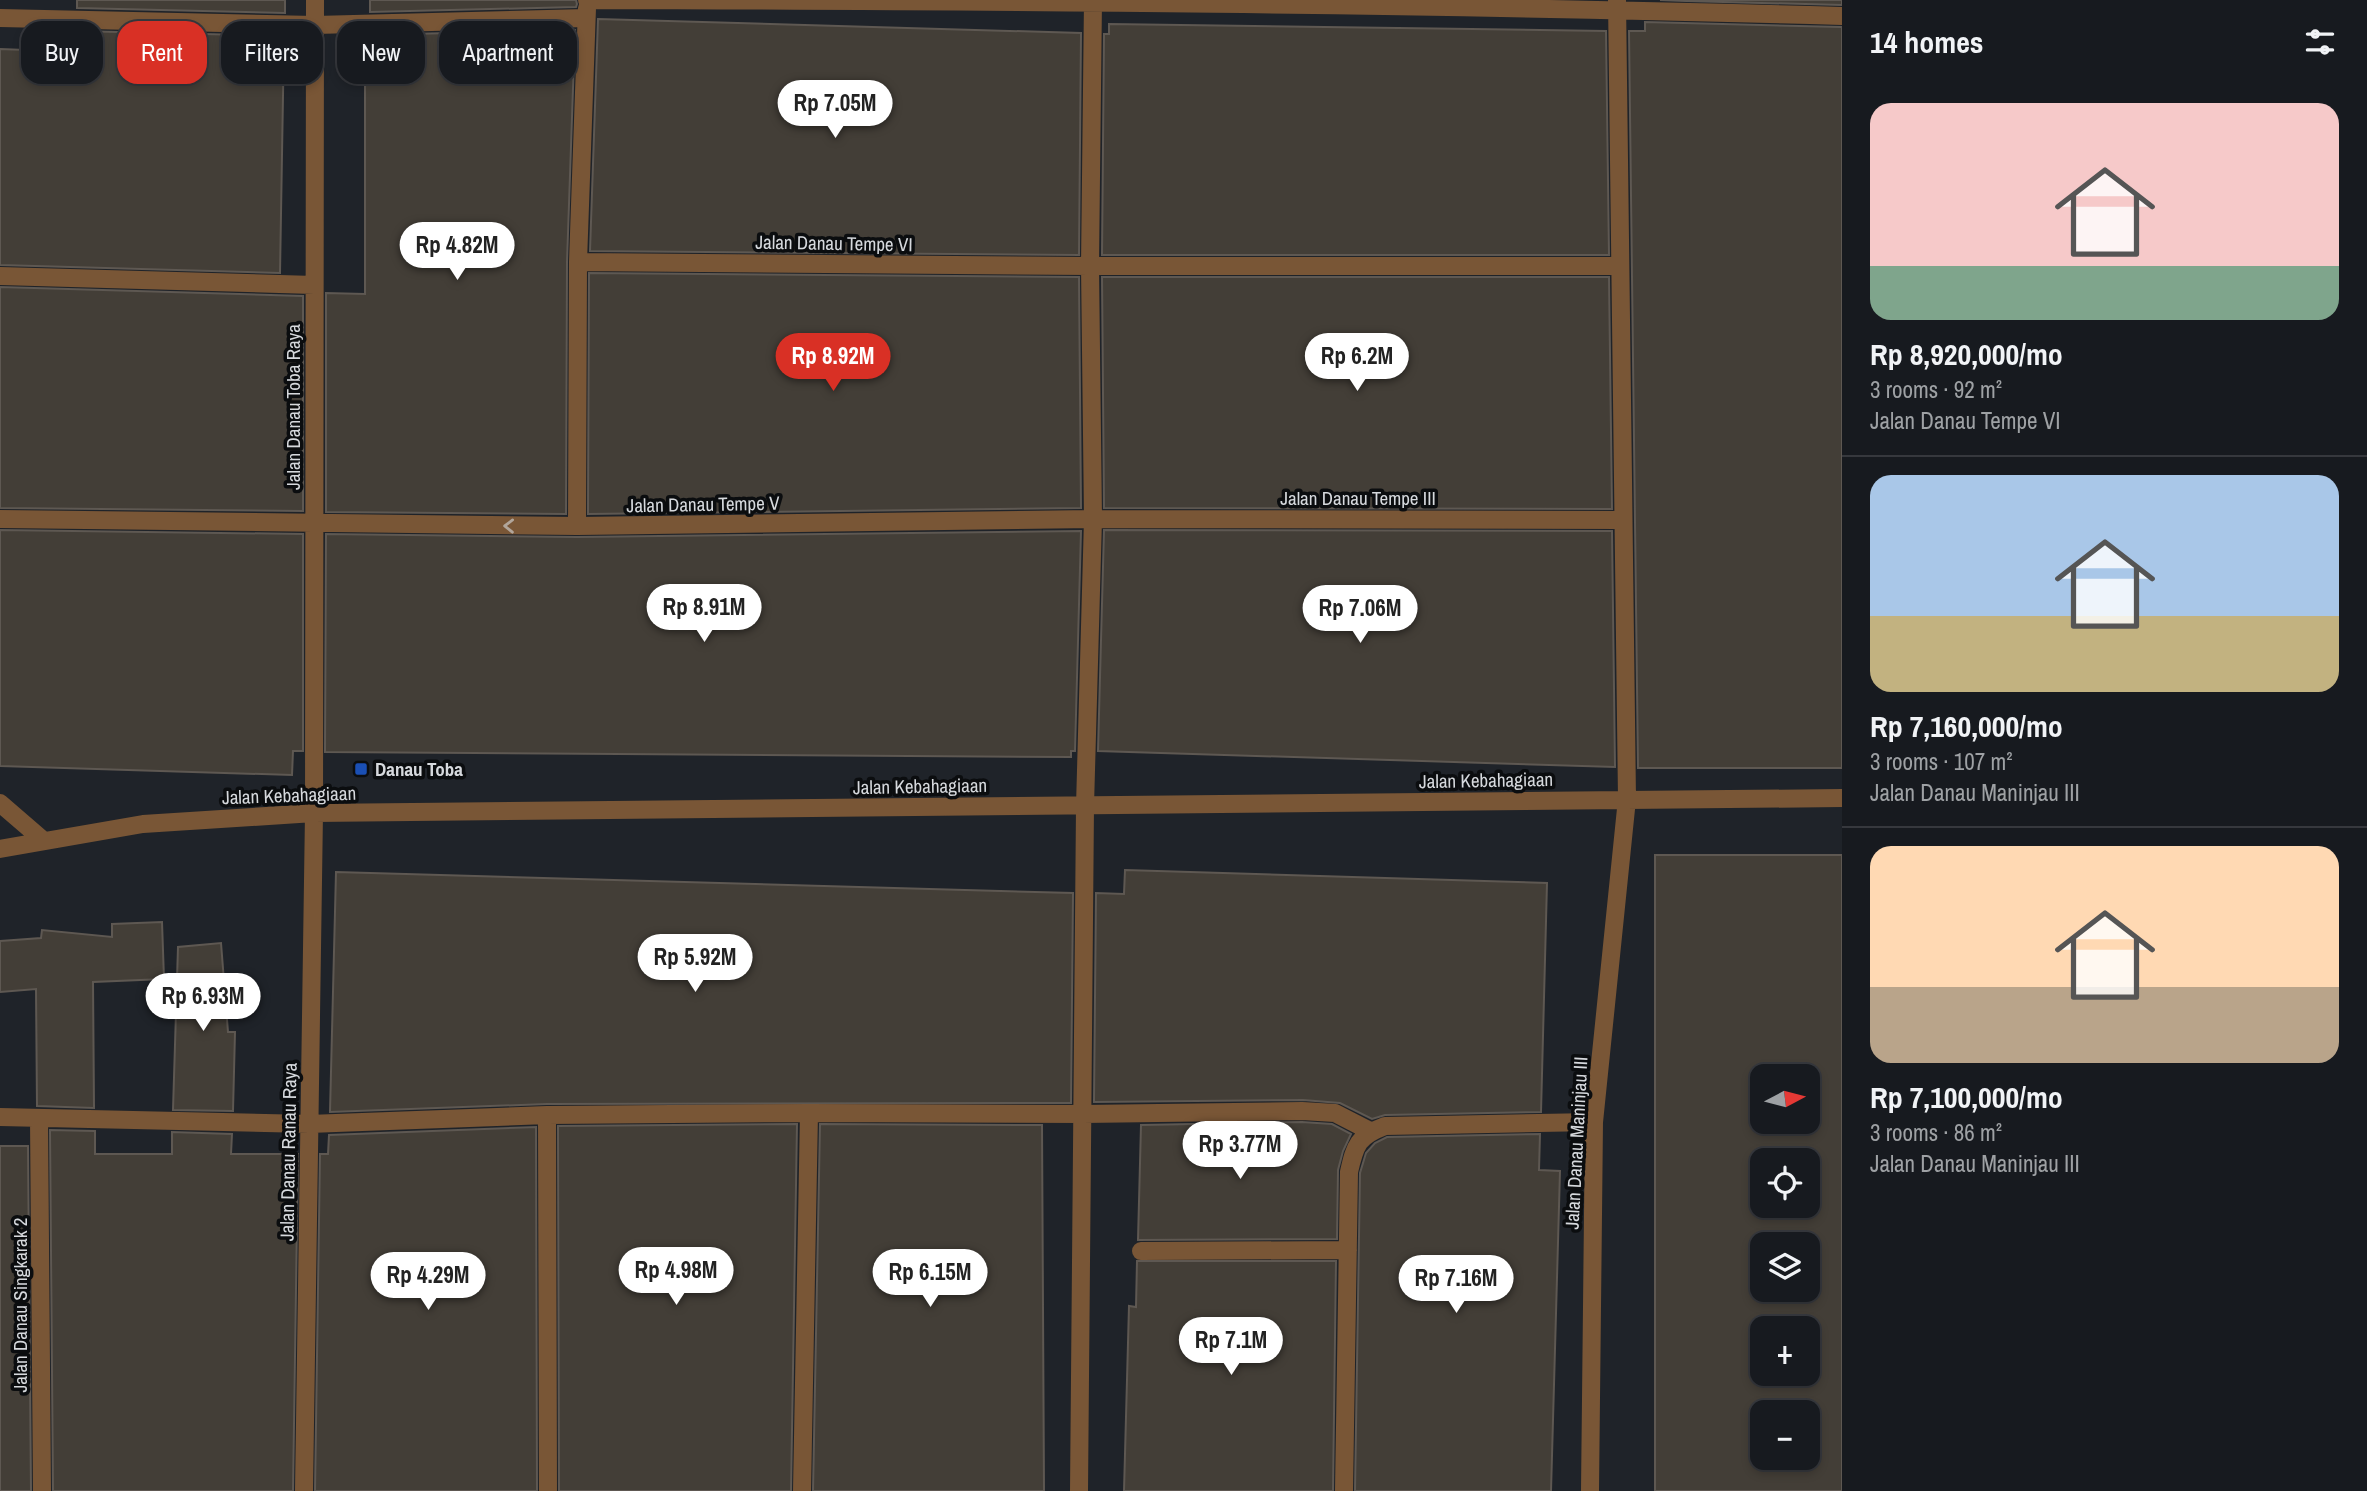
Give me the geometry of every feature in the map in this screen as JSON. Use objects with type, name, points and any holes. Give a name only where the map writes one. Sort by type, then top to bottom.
[{"type":"street","points":[[45,19],[46,0]]},
{"type":"street","name":"Jalan Danau Toba Raya","points":[[315,0],[315,21]]},
{"type":"street","points":[[323,24],[587,6],[1093,1],[1617,5],[1842,16]]},
{"type":"street","points":[[1079,1491],[1085,806],[1093,519],[1090,266],[1093,1]]},
{"type":"street","name":"Jalan Danau Maninjau III","points":[[1590,1491],[1594,1122],[1627,799],[1617,5]]},
{"type":"street","points":[[577,526],[578,262],[587,6]]},
{"type":"street","points":[[0,18],[221,23]]},
{"type":"street","name":"Jalan Danau Toba Raya","points":[[314,813],[315,84]]},
{"type":"street","name":"Jalan Danau Tempe VI","points":[[578,262],[1620,266]]},
{"type":"street","points":[[0,276],[314,285]]},
{"type":"street","name":"Jalan Danau Tempe V","points":[[0,519],[577,526],[1093,519]]},
{"type":"street","name":"Jalan Danau Tempe III","points":[[1093,519],[1623,520]]},
{"type":"street","name":"Jalan Kebahagiaan","points":[[0,849],[143,824],[314,813],[1842,797]]},
{"type":"street","points":[[0,803],[44,841]]},
{"type":"street","name":"Jalan Danau Ranau Raya","points":[[304,1491],[314,813]]},
{"type":"street","points":[[0,1117],[310,1125],[547,1115],[1302,1111],[1335,1113],[1370,1131]]},
{"type":"street","points":[[802,1491],[809,1113]]},
{"type":"street","points":[[547,1115],[548,1491]]},
{"type":"street","name":"Jalan Danau Singkarak 2","points":[[39,1119],[42,1491]]},
{"type":"street","points":[[1344,1491],[1349,1172],[1355,1145],[1370,1131],[1385,1126],[1594,1122]]},
{"type":"street","points":[[1142,1251],[1348,1250]]},
{"type":"building","points":[[77,0],[285,0],[285,13],[77,8]]},
{"type":"building","points":[[370,0],[576,0],[577,4],[576,7],[370,12]]},
{"type":"building","points":[[1660,0],[1842,0],[1842,5],[1686,1]]},
{"type":"building","points":[[598,19],[1081,33],[1079,255],[590,251]]},
{"type":"building","points":[[1645,22],[1842,27],[1842,768],[1638,768],[1629,31],[1645,31]]},
{"type":"building","points":[[1109,24],[1606,31],[1609,255],[1102,255],[1104,34],[1109,34]]},
{"type":"building","points":[[103,32],[117,32],[117,84],[207,84],[207,34],[221,34],[221,84],[283,84],[280,273],[0,265],[0,49],[21,50],[21,84],[103,84]]},
{"type":"building","points":[[439,33],[439,84],[573,84],[567,262],[566,514],[326,512],[326,293],[365,294],[365,84],[425,84],[425,34]]},
{"type":"building","points":[[589,273],[1079,277],[1081,508],[588,514]]},
{"type":"building","points":[[1102,277],[1609,277],[1612,509],[1104,508]]},
{"type":"building","points":[[0,287],[303,296],[303,511],[0,508]]},
{"type":"building","points":[[0,530],[303,534],[303,751],[293,751],[292,775],[0,766]]},
{"type":"building","points":[[1104,530],[1612,531],[1615,767],[1098,751]]},
{"type":"building","points":[[1081,531],[1075,751],[1071,751],[1071,757],[325,752],[326,534],[577,537]]},
{"type":"building","points":[[1655,855],[1842,855],[1842,1491],[1655,1491]]},
{"type":"building","points":[[1125,870],[1547,883],[1541,1112],[1385,1115],[1372,1119],[1340,1103],[1303,1100],[1094,1102],[1096,893],[1124,894]]},
{"type":"building","points":[[336,872],[1073,893],[1071,1103],[547,1104],[330,1112]]},
{"type":"building","points":[[162,922],[164,979],[93,982],[94,1108],[37,1106],[36,989],[0,992],[0,941],[41,938],[42,930],[112,937],[112,924]]},
{"type":"building","points":[[221,943],[228,1032],[235,1032],[233,1111],[173,1110],[178,947]]},
{"type":"building","points":[[1302,1122],[1332,1124],[1351,1134],[1338,1170],[1337,1239],[1138,1240],[1141,1125]]},
{"type":"building","points":[[797,1124],[791,1491],[559,1491],[558,1126]]},
{"type":"building","points":[[820,1124],[1042,1125],[1044,1491],[813,1491]]},
{"type":"building","points":[[536,1127],[537,1491],[315,1491],[320,1154],[328,1154],[329,1135]]},
{"type":"building","points":[[50,1130],[95,1131],[95,1154],[172,1154],[172,1132],[232,1134],[231,1154],[298,1154],[293,1491],[53,1491]]},
{"type":"building","points":[[1540,1134],[1539,1170],[1560,1171],[1551,1491],[1355,1491],[1360,1173],[1366,1153],[1375,1143],[1387,1137]]},
{"type":"building","points":[[0,1146],[28,1146],[31,1491],[0,1491]]},
{"type":"building","points":[[1137,1261],[1336,1261],[1333,1491],[1124,1491],[1129,1306],[1136,1307]]},
{"type":"place","name":"Danau Toba","points":[[361,769]]}]
